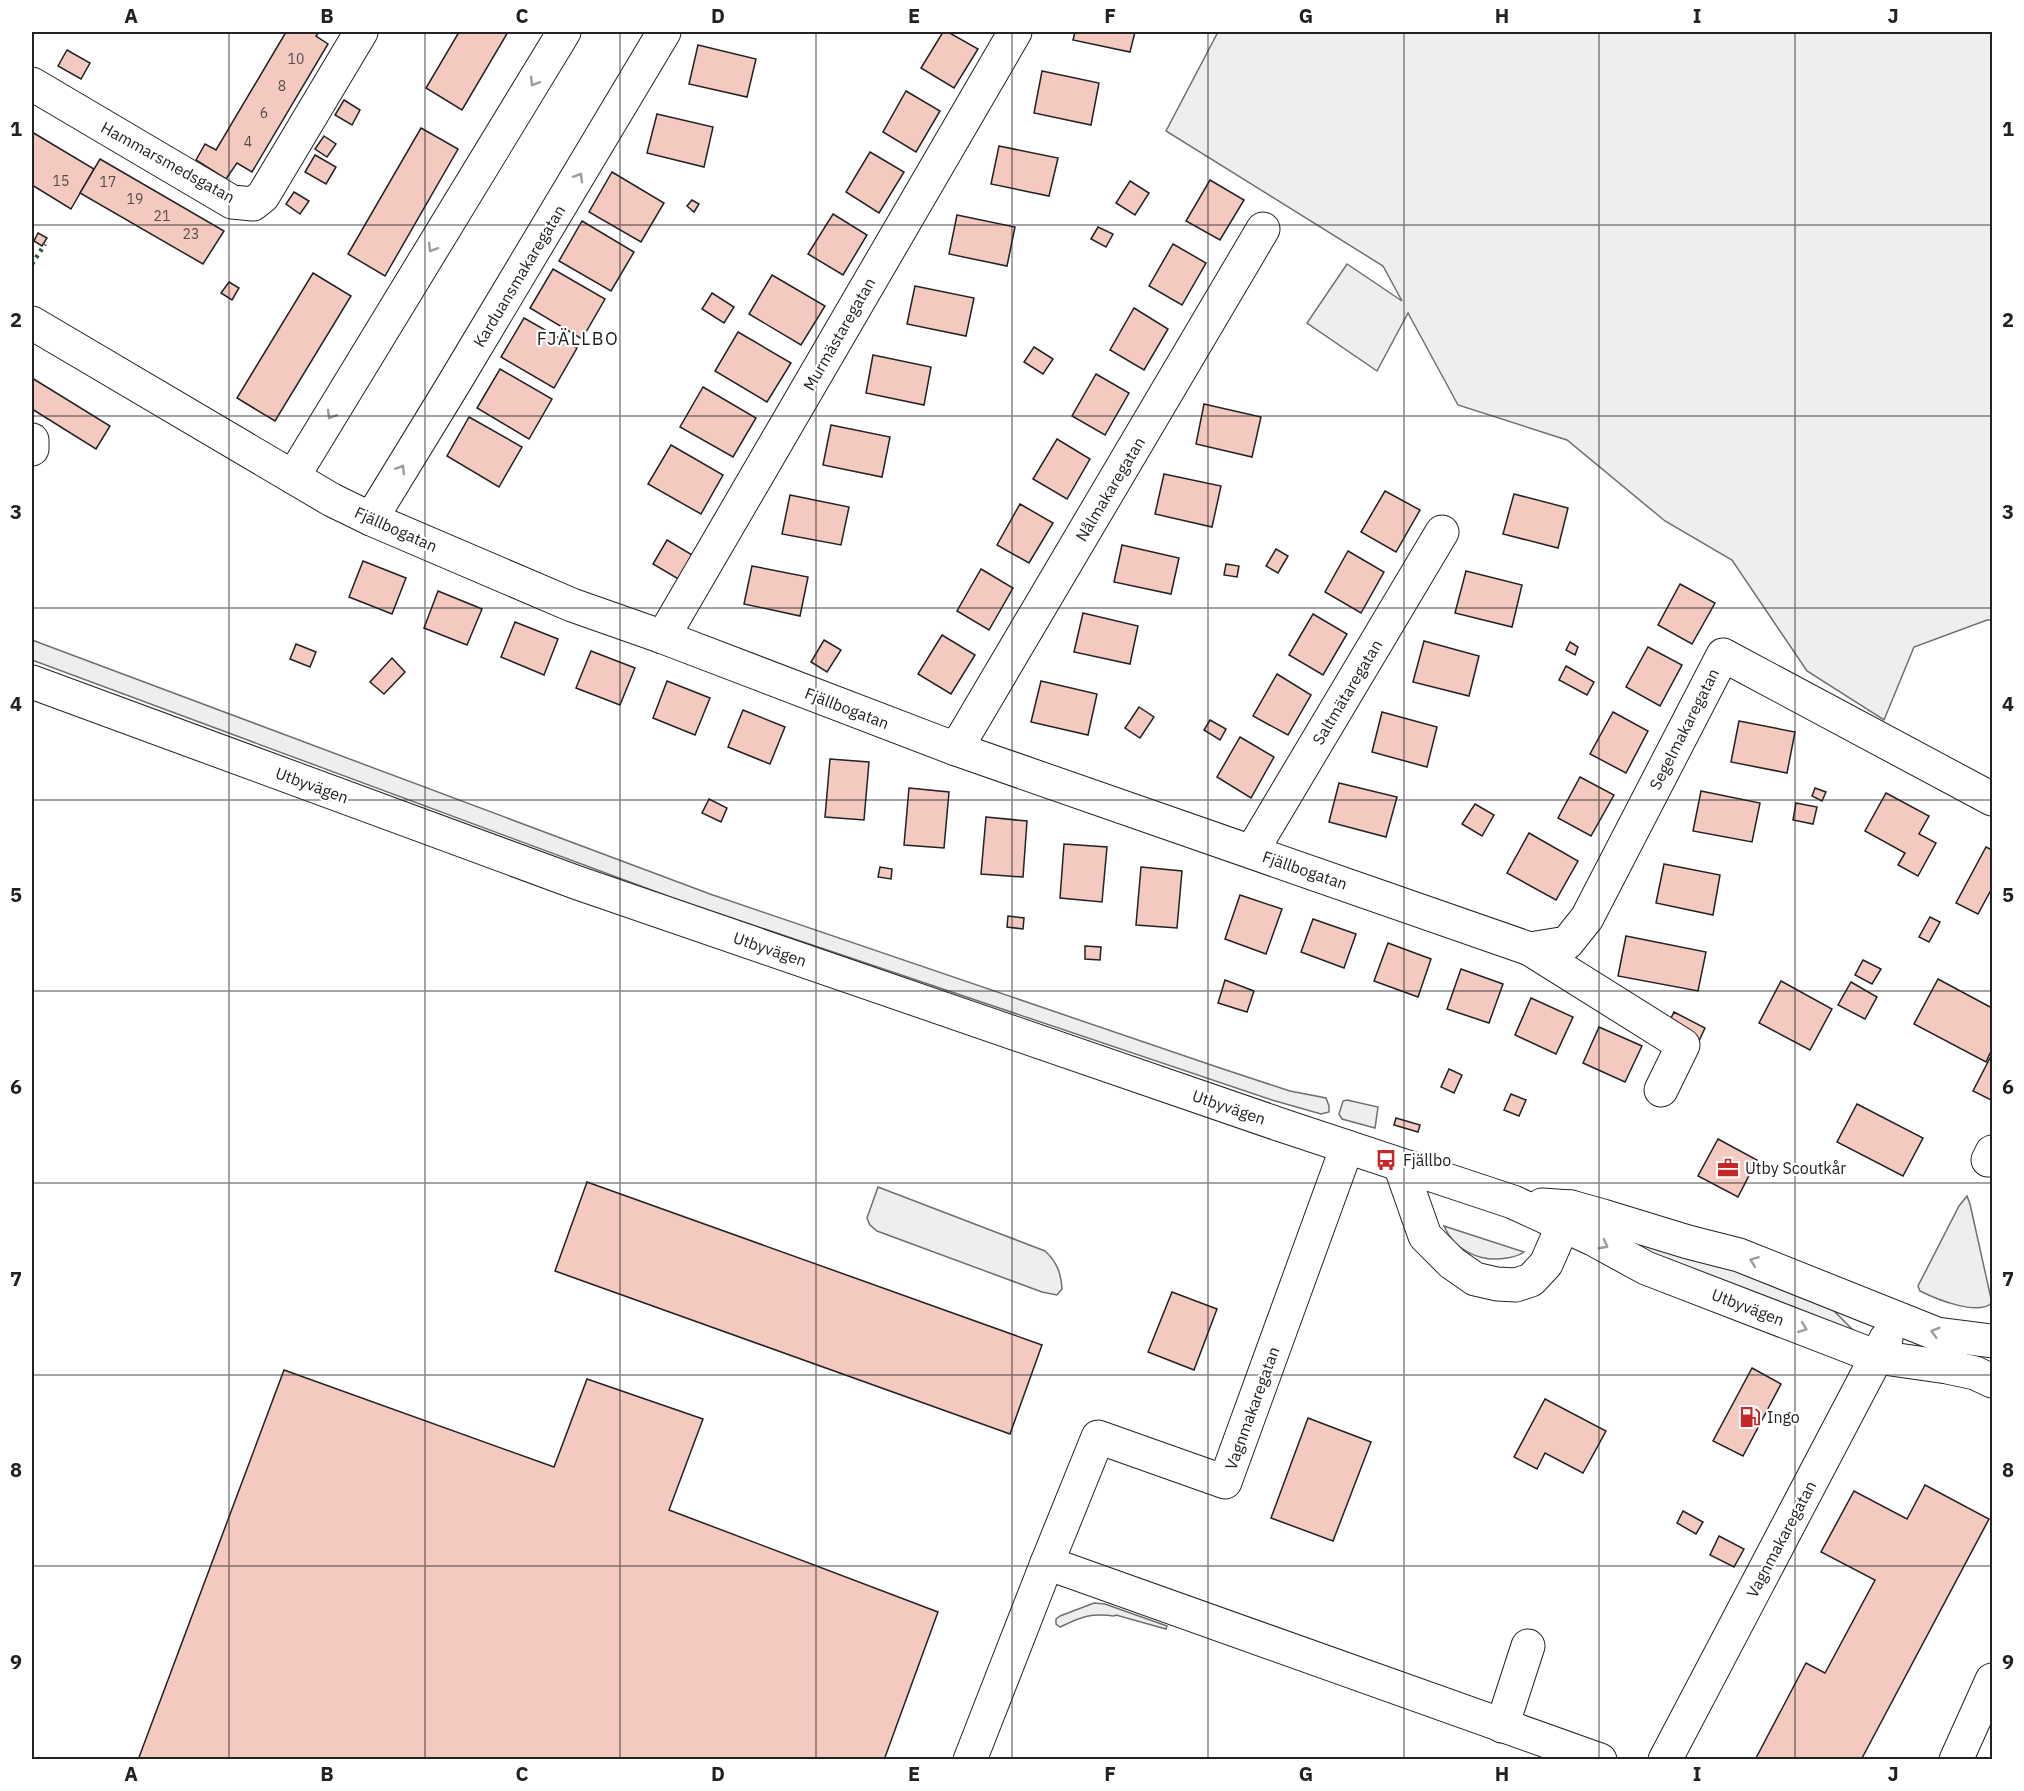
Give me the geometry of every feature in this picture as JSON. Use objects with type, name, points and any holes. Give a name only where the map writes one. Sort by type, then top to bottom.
[{"type":"street","name":"Hammarsmedsgatan","points":[[32,84],[232,202],[253,204],[263,196],[362,32]]},
{"type":"street","points":[[293,477],[564,32]]},
{"type":"street","name":"Karduansmakaregatan","points":[[371,519],[664,32]]},
{"type":"street","name":"Murmästaregatan","points":[[663,637],[1015,32]]},
{"type":"street","name":"Nålmakaregatan","points":[[956,749],[1263,229]]},
{"type":"street","name":"Fjällbogatan","points":[[32,324],[332,500],[572,605],[663,637],[956,749],[1530,949],[1683,1045],[1661,1090]]},
{"type":"street","points":[[32,440],[32,449]]},
{"type":"street","name":"Saltmätaregatan","points":[[1252,851],[1442,532]]},
{"type":"street","name":"Segelmakaregatan","points":[[1530,949],[1567,943],[1587,918],[1723,655],[1992,800]]},
{"type":"street","name":"Utbyvägen","points":[[32,682],[578,883],[1400,1165],[1567,1217],[1739,1255],[1937,1334],[1992,1341]]},
{"type":"street","name":"Vagnmakaregatan","points":[[970,1760],[1098,1437],[1225,1482],[1347,1147]]},
{"type":"street","points":[[1400,1165],[1425,1236],[1452,1263],[1475,1279],[1516,1285],[1531,1280],[1546,1264],[1567,1217]]},
{"type":"street","name":"Utbyvägen","points":[[1567,1217],[1593,1239],[1646,1268],[1877,1357],[1947,1367],[1975,1373],[1992,1381]]},
{"type":"street","name":"Vagnmakaregatan","points":[[1665,1760],[1896,1318]]},
{"type":"street","points":[[1047,1563],[1600,1760]]},
{"type":"street","points":[[1502,1726],[1528,1646]]},
{"type":"street","points":[[1956,1760],[1992,1680]]},
{"type":"shaded area","points":[[1218,32],[1992,32],[1992,620],[1914,647],[1884,720],[1807,671],[1732,560],[1665,521],[1567,440],[1458,405],[1408,313],[1377,371],[1307,323],[1347,264],[1402,301],[1383,266],[1166,131]]},
{"type":"shaded area","points":[[32,640],[710,894],[1220,1068],[1290,1091],[1326,1098],[1329,1112],[1321,1114],[1272,1100],[673,898],[32,660]]},
{"type":"shaded area","points":[[1343,1101],[1378,1107],[1375,1128],[1342,1119],[1339,1114]]},
{"type":"shaded area","points":[[878,1187],[1045,1251],[1058,1268],[1062,1289],[1057,1295],[1042,1292],[877,1231],[870,1225],[867,1218]]},
{"type":"shaded area","points":[[1967,1196],[1992,1303],[1985,1307],[1956,1305],[1920,1291],[1918,1286],[1959,1206]]},
{"type":"shaded area","points":[[1444,1226],[1524,1252],[1514,1257],[1497,1259],[1478,1256],[1469,1253],[1454,1242]]},
{"type":"shaded area","points":[[1607,1226],[1716,1259],[1830,1307],[1852,1329],[1851,1333],[1631,1249]]},
{"type":"shaded area","points":[[1094,1603],[1105,1604],[1167,1626],[1166,1629],[1116,1615],[1086,1617],[1060,1627],[1056,1624],[1056,1619],[1060,1616]]},
{"type":"building","points":[[286,32],[319,32],[316,36],[328,44],[252,172],[237,163],[226,179],[196,160],[205,144],[216,150]]},
{"type":"building","points":[[459,32],[508,32],[462,110],[426,88]]},
{"type":"building","points":[[943,32],[948,32],[978,49],[954,88],[921,68]]},
{"type":"building","points":[[1075,32],[1135,32],[1130,52],[1073,40]]},
{"type":"building","points":[[698,45],[756,59],[747,97],[689,84]]},
{"type":"building","points":[[67,50],[90,63],[81,79],[58,66]]},
{"type":"building","points":[[1042,71],[1099,83],[1091,125],[1034,113]]},
{"type":"building","points":[[906,91],[940,111],[916,152],[883,132]]},
{"type":"building","points":[[344,100],[360,110],[352,125],[335,115]]},
{"type":"building","points":[[657,114],[713,127],[704,167],[647,153]]},
{"type":"building","points":[[421,128],[458,149],[385,276],[348,254]]},
{"type":"building","points":[[32,132],[94,169],[71,209],[32,185]]},
{"type":"building","points":[[324,136],[336,144],[327,157],[315,149]]},
{"type":"building","points":[[999,146],[1058,158],[1049,196],[991,184]]},
{"type":"building","points":[[870,152],[904,172],[879,213],[846,192]]},
{"type":"building","points":[[315,155],[336,167],[326,184],[305,172]]},
{"type":"building","points":[[100,159],[224,231],[203,264],[80,193]]},
{"type":"building","points":[[612,172],[664,203],[641,242],[589,212]]},
{"type":"building","points":[[1210,180],[1244,200],[1220,240],[1186,221]]},
{"type":"building","points":[[1130,181],[1149,193],[1135,215],[1116,203]]},
{"type":"building","points":[[294,192],[309,201],[300,214],[286,204]]},
{"type":"building","points":[[692,200],[699,204],[694,212],[687,206]]},
{"type":"building","points":[[833,214],[867,235],[843,275],[808,254]]},
{"type":"building","points":[[957,215],[1015,227],[1007,266],[949,254]]},
{"type":"building","points":[[582,221],[634,252],[611,291],[559,261]]},
{"type":"building","points":[[1098,227],[1113,234],[1106,247],[1091,239]]},
{"type":"building","points":[[38,233],[47,238],[42,246],[34,241]]},
{"type":"building","points":[[1173,244],[1206,263],[1182,305],[1149,286]]},
{"type":"building","points":[[553,269],[605,299],[582,339],[530,308]]},
{"type":"building","points":[[313,273],[351,296],[275,421],[237,398]]},
{"type":"building","points":[[772,275],[825,306],[801,345],[749,314]]},
{"type":"building","points":[[229,282],[239,288],[232,300],[221,293]]},
{"type":"building","points":[[915,286],[974,298],[966,336],[907,324]]},
{"type":"building","points":[[712,293],[734,307],[724,323],[702,309]]},
{"type":"building","points":[[1134,308],[1168,329],[1144,370],[1110,350]]},
{"type":"building","points":[[524,318],[577,348],[554,388],[501,357]]},
{"type":"building","points":[[738,332],[791,363],[767,402],[715,371]]},
{"type":"building","points":[[1034,347],[1053,359],[1043,374],[1024,362]]},
{"type":"building","points":[[873,355],[931,367],[924,405],[866,393]]},
{"type":"building","points":[[500,369],[552,399],[529,439],[477,408]]},
{"type":"building","points":[[1096,374],[1129,393],[1105,435],[1072,416]]},
{"type":"building","points":[[32,378],[110,426],[96,449],[32,409]]},
{"type":"building","points":[[703,387],[756,418],[733,457],[680,427]]},
{"type":"building","points":[[1204,404],[1261,417],[1252,457],[1196,444]]},
{"type":"building","points":[[469,417],[522,447],[499,487],[447,456]]},
{"type":"building","points":[[831,425],[890,437],[882,477],[823,465]]},
{"type":"building","points":[[1057,439],[1090,459],[1067,499],[1033,479]]},
{"type":"building","points":[[671,445],[723,475],[701,514],[648,484]]},
{"type":"building","points":[[1164,474],[1221,486],[1212,527],[1155,514]]},
{"type":"building","points":[[1385,491],[1420,510],[1396,552],[1361,532]]},
{"type":"building","points":[[1514,494],[1568,508],[1558,548],[1503,534]]},
{"type":"building","points":[[790,495],[849,507],[841,545],[782,534]]},
{"type":"building","points":[[1020,504],[1053,523],[1029,563],[997,545]]},
{"type":"building","points":[[667,540],[694,556],[680,580],[653,564]]},
{"type":"building","points":[[1122,545],[1179,558],[1171,594],[1114,582]]},
{"type":"building","points":[[1276,549],[1288,556],[1278,573],[1266,566]]},
{"type":"building","points":[[1348,551],[1384,572],[1361,613],[1325,592]]},
{"type":"building","points":[[363,561],[406,578],[392,614],[349,597]]},
{"type":"building","points":[[1226,564],[1239,566],[1237,577],[1224,575]]},
{"type":"building","points":[[752,566],[808,577],[800,616],[744,604]]},
{"type":"building","points":[[981,569],[1013,588],[989,630],[957,611]]},
{"type":"building","points":[[1466,571],[1522,585],[1512,627],[1455,613]]},
{"type":"building","points":[[1680,584],[1715,603],[1692,644],[1658,625]]},
{"type":"building","points":[[438,591],[482,609],[467,645],[424,628]]},
{"type":"building","points":[[1083,613],[1138,626],[1130,664],[1074,652]]},
{"type":"building","points":[[1313,614],[1347,634],[1323,675],[1289,655]]},
{"type":"building","points":[[515,622],[558,639],[544,675],[501,657]]},
{"type":"building","points":[[942,635],[975,655],[951,694],[918,674]]},
{"type":"building","points":[[824,640],[841,650],[827,672],[811,662]]},
{"type":"building","points":[[1424,641],[1479,656],[1469,696],[1413,682]]},
{"type":"building","points":[[1570,642],[1578,647],[1575,655],[1566,650]]},
{"type":"building","points":[[296,644],[316,652],[310,667],[290,659]]},
{"type":"building","points":[[1648,647],[1682,665],[1660,706],[1626,687]]},
{"type":"building","points":[[591,651],[635,668],[620,705],[576,688]]},
{"type":"building","points":[[392,658],[405,672],[384,694],[370,682]]},
{"type":"building","points":[[1566,666],[1594,682],[1587,695],[1559,680]]},
{"type":"building","points":[[1277,674],[1311,695],[1288,735],[1253,716]]},
{"type":"building","points":[[667,681],[710,698],[695,735],[653,718]]},
{"type":"building","points":[[1041,681],[1097,694],[1088,735],[1031,722]]},
{"type":"building","points":[[1139,707],[1154,717],[1140,738],[1125,728]]},
{"type":"building","points":[[743,710],[785,727],[770,764],[728,747]]},
{"type":"building","points":[[1382,712],[1437,727],[1427,767],[1372,752]]},
{"type":"building","points":[[1613,712],[1648,731],[1626,773],[1590,754]]},
{"type":"building","points":[[1210,720],[1226,729],[1220,740],[1204,730]]},
{"type":"building","points":[[1739,721],[1795,732],[1787,773],[1731,762]]},
{"type":"building","points":[[1240,737],[1274,757],[1251,798],[1217,777]]},
{"type":"building","points":[[830,759],[869,762],[864,820],[825,817]]},
{"type":"building","points":[[1580,777],[1614,795],[1591,836],[1558,818]]},
{"type":"building","points":[[1339,783],[1397,797],[1386,837],[1329,822]]},
{"type":"building","points":[[909,788],[949,792],[944,848],[904,845]]},
{"type":"building","points":[[1815,788],[1826,792],[1822,801],[1812,796]]},
{"type":"building","points":[[1701,791],[1760,803],[1752,842],[1693,831]]},
{"type":"building","points":[[1886,793],[1929,816],[1919,834],[1936,843],[1918,876],[1898,865],[1905,853],[1865,831]]},
{"type":"building","points":[[709,799],[727,808],[721,822],[702,813]]},
{"type":"building","points":[[1796,803],[1817,807],[1813,824],[1793,820]]},
{"type":"building","points":[[1475,804],[1494,815],[1482,836],[1462,824]]},
{"type":"building","points":[[986,817],[1027,821],[1023,877],[981,874]]},
{"type":"building","points":[[1529,833],[1578,861],[1556,900],[1507,873]]},
{"type":"building","points":[[1064,844],[1107,847],[1102,902],[1060,898]]},
{"type":"building","points":[[1986,847],[1992,850],[1992,888],[1978,914],[1956,903]]},
{"type":"building","points":[[1664,864],[1720,875],[1713,915],[1656,903]]},
{"type":"building","points":[[880,867],[892,869],[891,879],[878,877]]},
{"type":"building","points":[[1141,867],[1182,871],[1177,928],[1136,925]]},
{"type":"building","points":[[1240,895],[1282,909],[1266,954],[1225,939]]},
{"type":"building","points":[[1008,916],[1024,918],[1023,929],[1007,927]]},
{"type":"building","points":[[1930,917],[1940,922],[1929,942],[1919,937]]},
{"type":"building","points":[[1313,919],[1356,934],[1344,968],[1301,952]]},
{"type":"building","points":[[1626,936],[1706,952],[1698,991],[1618,976]]},
{"type":"building","points":[[1388,943],[1431,959],[1418,997],[1374,981]]},
{"type":"building","points":[[1085,946],[1101,947],[1100,960],[1085,959]]},
{"type":"building","points":[[1863,960],[1881,969],[1872,984],[1855,975]]},
{"type":"building","points":[[1461,969],[1503,984],[1489,1023],[1447,1009]]},
{"type":"building","points":[[1938,979],[1992,1008],[1992,1049],[1986,1062],[1914,1024]]},
{"type":"building","points":[[1225,980],[1254,991],[1247,1012],[1218,1003]]},
{"type":"building","points":[[1781,981],[1832,1009],[1810,1050],[1759,1023]]},
{"type":"building","points":[[1851,982],[1877,997],[1865,1019],[1838,1005]]},
{"type":"building","points":[[1531,998],[1573,1017],[1556,1054],[1515,1035]]},
{"type":"building","points":[[1674,1012],[1705,1028],[1698,1043],[1666,1028]]},
{"type":"building","points":[[1599,1027],[1642,1046],[1625,1082],[1583,1063]]},
{"type":"building","points":[[1990,1058],[1992,1059],[1991,1100],[1973,1091]]},
{"type":"building","points":[[1449,1069],[1462,1075],[1454,1093],[1441,1087]]},
{"type":"building","points":[[1511,1094],[1526,1100],[1519,1116],[1504,1110]]},
{"type":"building","points":[[1857,1104],[1923,1138],[1903,1176],[1837,1142]]},
{"type":"building","points":[[1396,1118],[1420,1125],[1418,1132],[1394,1125]]},
{"type":"building","name":"Utby Scoutkår","points":[[1718,1139],[1757,1160],[1738,1197],[1698,1176]]},
{"type":"building","points":[[587,1182],[1042,1345],[1010,1434],[555,1271]]},
{"type":"building","points":[[1172,1292],[1217,1309],[1194,1370],[1148,1352]]},
{"type":"building","points":[[1752,1368],[1781,1384],[1743,1456],[1713,1441]]},
{"type":"building","points":[[284,1370],[554,1467],[587,1379],[703,1419],[669,1510],[938,1612],[884,1760],[138,1760]]},
{"type":"building","points":[[1545,1399],[1606,1431],[1583,1473],[1545,1453],[1537,1469],[1514,1457]]},
{"type":"building","points":[[1308,1418],[1371,1442],[1333,1541],[1271,1518]]},
{"type":"building","points":[[1925,1485],[1989,1519],[1861,1760],[1755,1760],[1806,1663],[1825,1673],[1875,1580],[1821,1552],[1854,1491],[1907,1519]]},
{"type":"building","points":[[1683,1511],[1703,1522],[1696,1534],[1677,1523]]},
{"type":"building","points":[[1719,1536],[1744,1549],[1734,1567],[1710,1555]]},
{"type":"hedge","points":[[32,264],[45,244]]},
{"type":"place","name":"Fjällbo","points":[[1386,1160]]},
{"type":"place","name":"Utby Scoutkår","points":[[1728,1168]]},
{"type":"place","name":"Ingo","points":[[1750,1417]]},
{"type":"district","name":"FJÄLLBO","points":[[578,338]]}]
